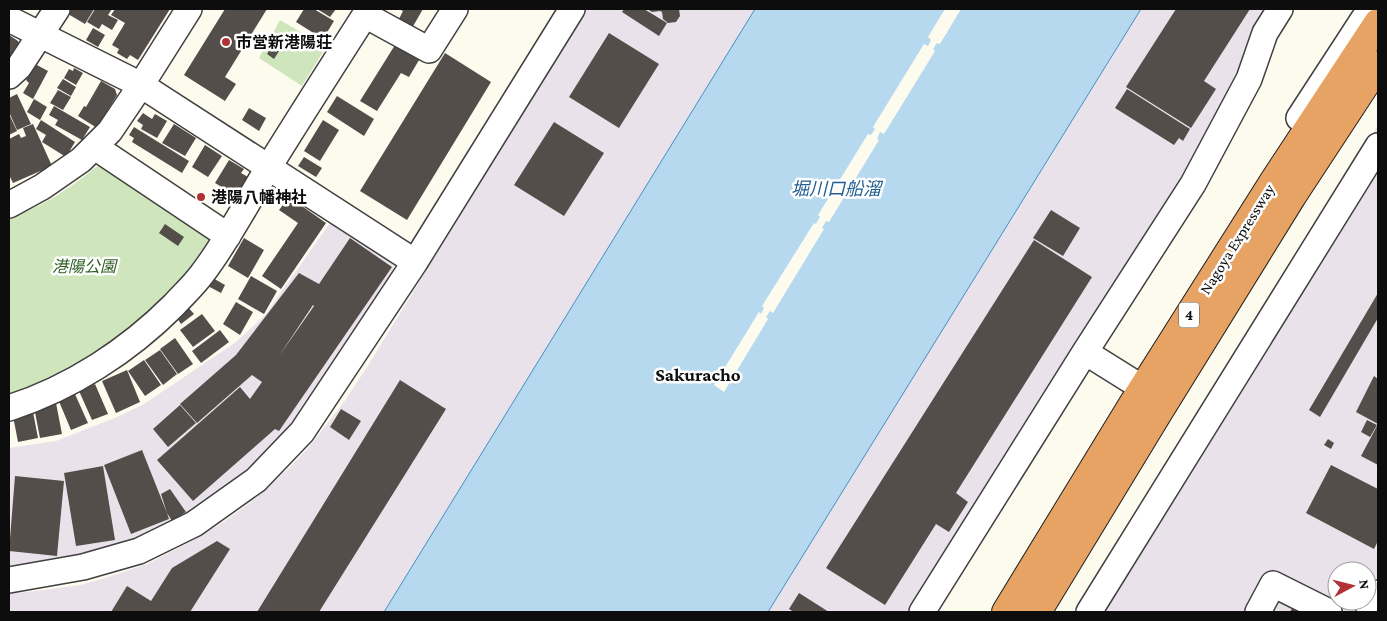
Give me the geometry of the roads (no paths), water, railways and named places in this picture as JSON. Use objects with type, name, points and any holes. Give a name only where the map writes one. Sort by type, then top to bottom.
[{"type":"highway","name":"Nagoya Expressway","points":[[1006,612],[1274,181],[1378,22]]},
{"type":"highway","name":"Nagoya Expressway","points":[[1037,612],[1286,204],[1378,66]]},
{"type":"street","points":[[9,76],[19,66],[57,9]]},
{"type":"street","points":[[9,204],[42,187],[81,160],[110,131],[189,9]]},
{"type":"street","points":[[9,408],[57,389],[130,345],[156,323],[201,275],[228,236],[268,167],[366,12],[429,50],[455,9]]},
{"type":"street","points":[[9,580],[83,567],[139,551],[194,524],[256,480],[302,432],[415,262],[572,9]]},
{"type":"street","points":[[922,612],[1193,184],[1249,79],[1265,33],[1280,9]]},
{"type":"street","points":[[996,612],[1133,382],[1255,186],[1370,9]]},
{"type":"street","points":[[9,19],[141,85],[415,262]]},
{"type":"street","points":[[1089,612],[1378,146]]},
{"type":"street","points":[[95,147],[228,236]]},
{"type":"street","points":[[1085,352],[1133,382]]},
{"type":"street","points":[[1258,612],[1273,584],[1330,612]]},
{"type":"street","points":[[1369,612],[1378,593]]},
{"type":"water","name":"堀川口船溜","points":[[755,9],[1141,9],[768,612],[384,612]]},
{"type":"place","name":"市営新港陽荘","points":[[226,42]]},
{"type":"place","name":"港陽八幡神社","points":[[201,197]]},
{"type":"district","name":"Sakuracho","points":[[698,374]]},
{"type":"park label","name":"港陽公園","points":[[84,266]]}]
